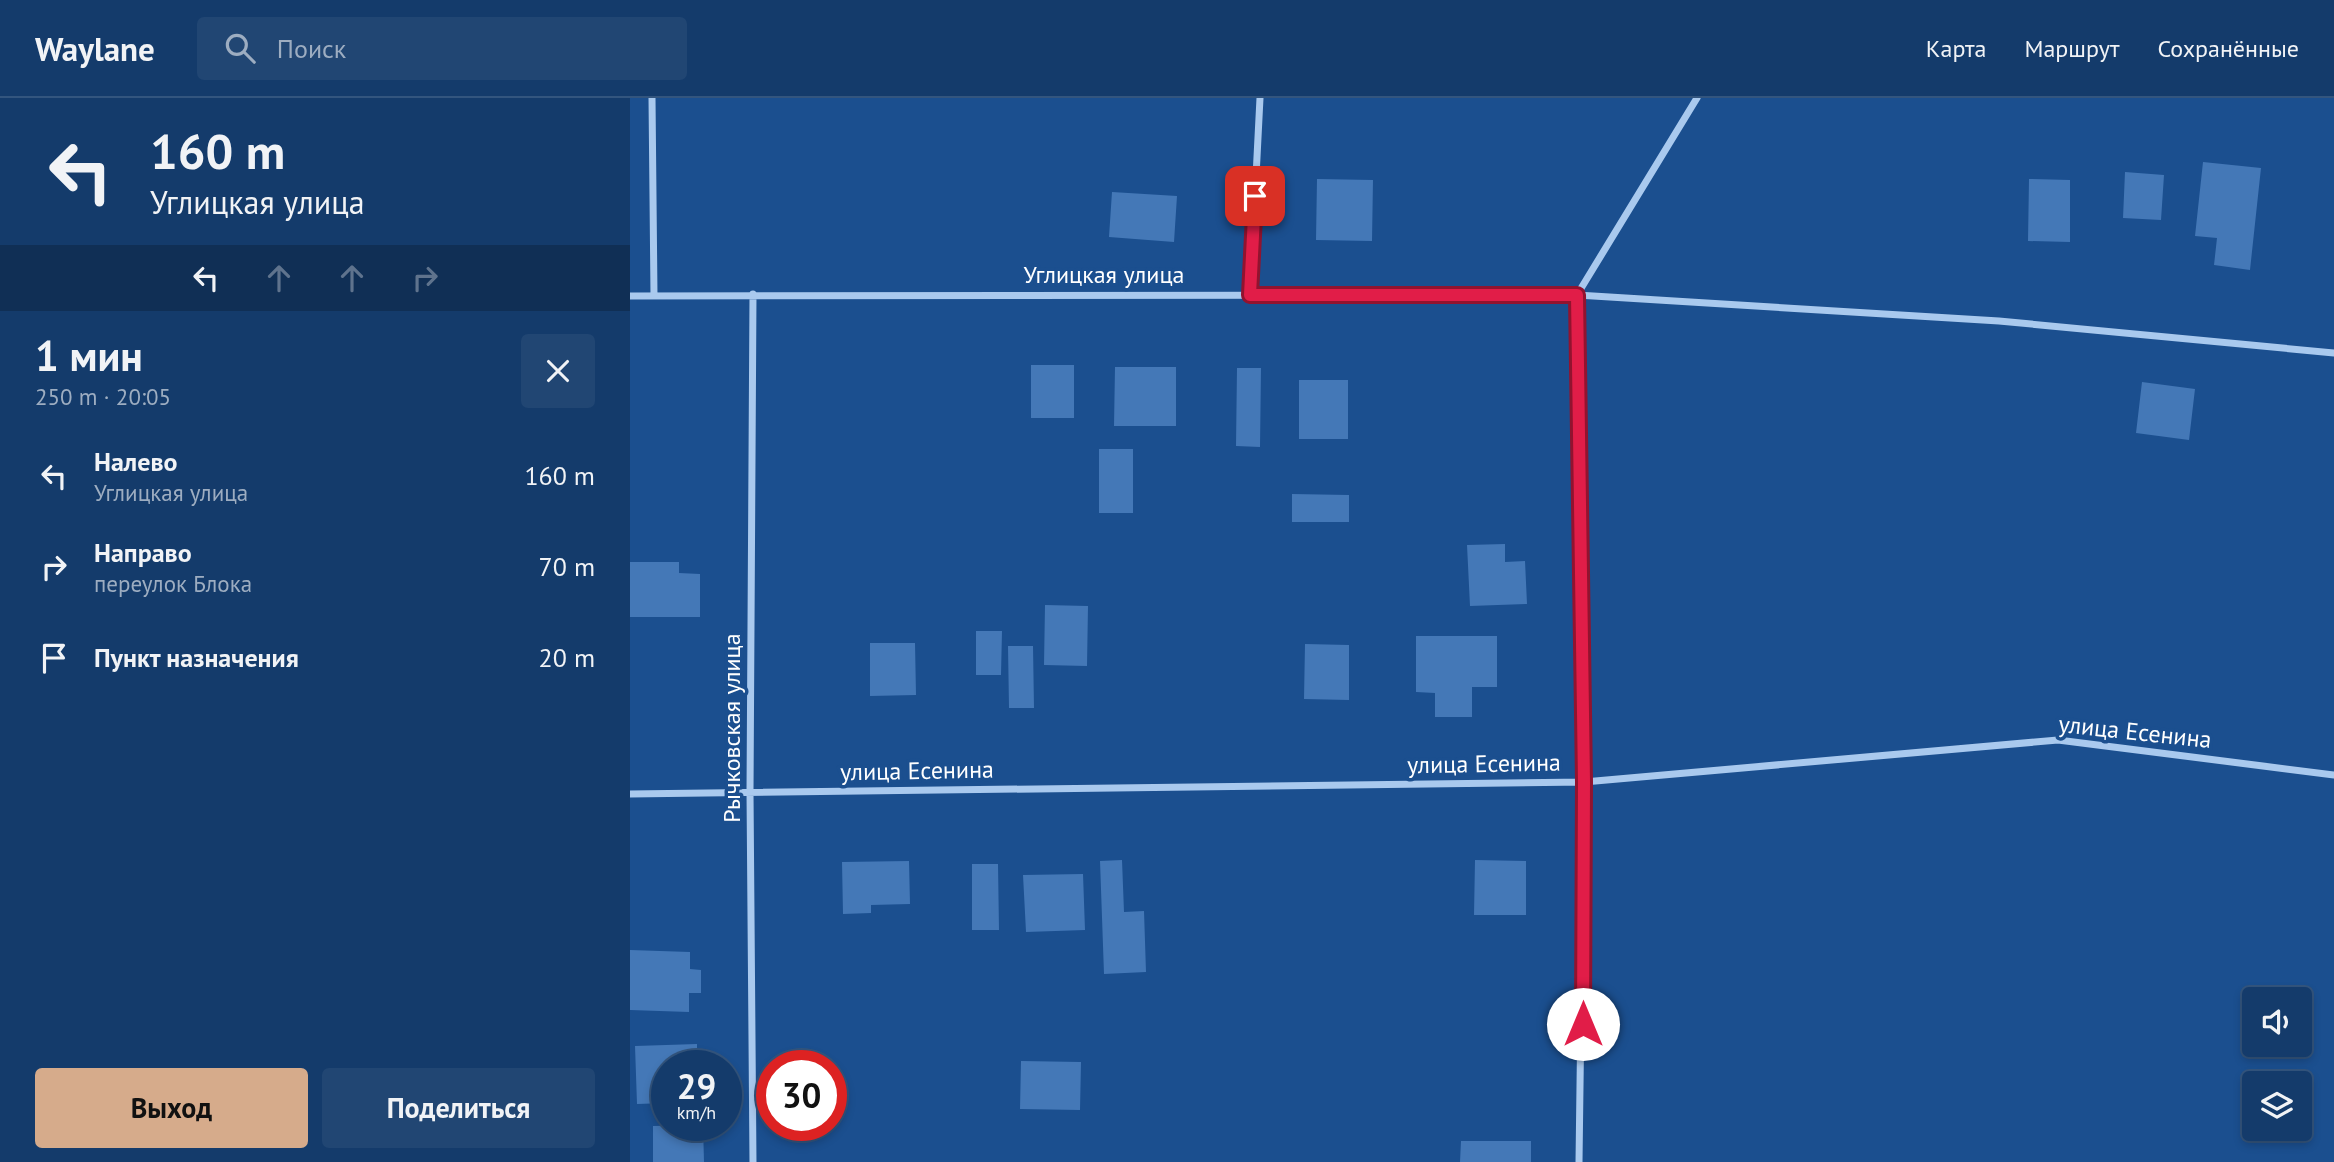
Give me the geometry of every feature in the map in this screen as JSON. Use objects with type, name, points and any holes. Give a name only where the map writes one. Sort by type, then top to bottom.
[{"type":"street","points":[[652,98],[654,295]]},
{"type":"street","points":[[1250,295],[1259,98]]},
{"type":"street","points":[[1579,1162],[1584,782],[1577,295],[1697,98]]},
{"type":"street","name":"Рычковская улица","points":[[753,294],[750,792],[753,1162]]},
{"type":"street","name":"Углицкая улица","points":[[630,296],[1577,295],[1999,321],[2334,353]]},
{"type":"street","name":"улица Есенина","points":[[630,794],[1584,782],[2058,740],[2334,775]]},
{"type":"building","points":[[2203,162],[2261,168],[2250,270],[2214,265],[2217,238],[2195,236]]},
{"type":"building","points":[[2125,172],[2164,175],[2161,220],[2123,218]]},
{"type":"building","points":[[1317,179],[1373,180],[1372,241],[1316,240]]},
{"type":"building","points":[[2029,179],[2070,180],[2070,242],[2028,241]]},
{"type":"building","points":[[1112,192],[1177,196],[1174,242],[1109,237]]},
{"type":"building","points":[[1031,365],[1074,365],[1074,418],[1031,418]]},
{"type":"building","points":[[1115,367],[1176,367],[1176,426],[1114,426]]},
{"type":"building","points":[[1237,368],[1261,368],[1260,447],[1236,446]]},
{"type":"building","points":[[1299,380],[1348,380],[1348,439],[1299,439]]},
{"type":"building","points":[[2142,382],[2195,389],[2189,440],[2136,433]]},
{"type":"building","points":[[1099,449],[1133,449],[1133,513],[1099,513]]},
{"type":"building","points":[[1292,494],[1349,495],[1349,522],[1292,522]]},
{"type":"building","points":[[1505,544],[1505,562],[1525,561],[1527,604],[1470,606],[1467,545]]},
{"type":"building","points":[[630,562],[679,562],[679,573],[700,574],[700,617],[630,617]]},
{"type":"building","points":[[1045,605],[1088,606],[1087,666],[1044,665]]},
{"type":"building","points":[[976,631],[1002,631],[1001,675],[976,675]]},
{"type":"building","points":[[1416,636],[1497,636],[1497,687],[1472,687],[1472,717],[1435,717],[1435,693],[1416,692]]},
{"type":"building","points":[[870,643],[915,643],[916,695],[870,696]]},
{"type":"building","points":[[1305,644],[1349,645],[1349,700],[1304,699]]},
{"type":"building","points":[[1008,646],[1033,646],[1034,708],[1009,708]]},
{"type":"building","points":[[1122,860],[1124,912],[1144,911],[1146,972],[1104,974],[1100,861]]},
{"type":"building","points":[[1475,860],[1526,861],[1526,915],[1474,915]]},
{"type":"building","points":[[909,861],[910,904],[871,905],[871,913],[843,914],[842,862]]},
{"type":"building","points":[[972,864],[998,864],[999,930],[972,930]]},
{"type":"building","points":[[1083,874],[1085,930],[1026,932],[1023,875]]},
{"type":"building","points":[[630,950],[690,952],[690,969],[701,970],[701,993],[689,993],[689,1012],[630,1010]]},
{"type":"building","points":[[697,1044],[697,1050],[651,1050],[651,1104],[637,1104],[635,1046]]},
{"type":"building","points":[[1021,1061],[1081,1062],[1080,1110],[1020,1109]]},
{"type":"building","points":[[653,1141],[703,1141],[704,1162],[653,1162]]},
{"type":"building","points":[[1461,1141],[1531,1141],[1531,1162],[1460,1162]]},
{"type":"route","points":[[1255,196],[1250,295],[1577,295],[1584,782],[1583,1024]]}]
